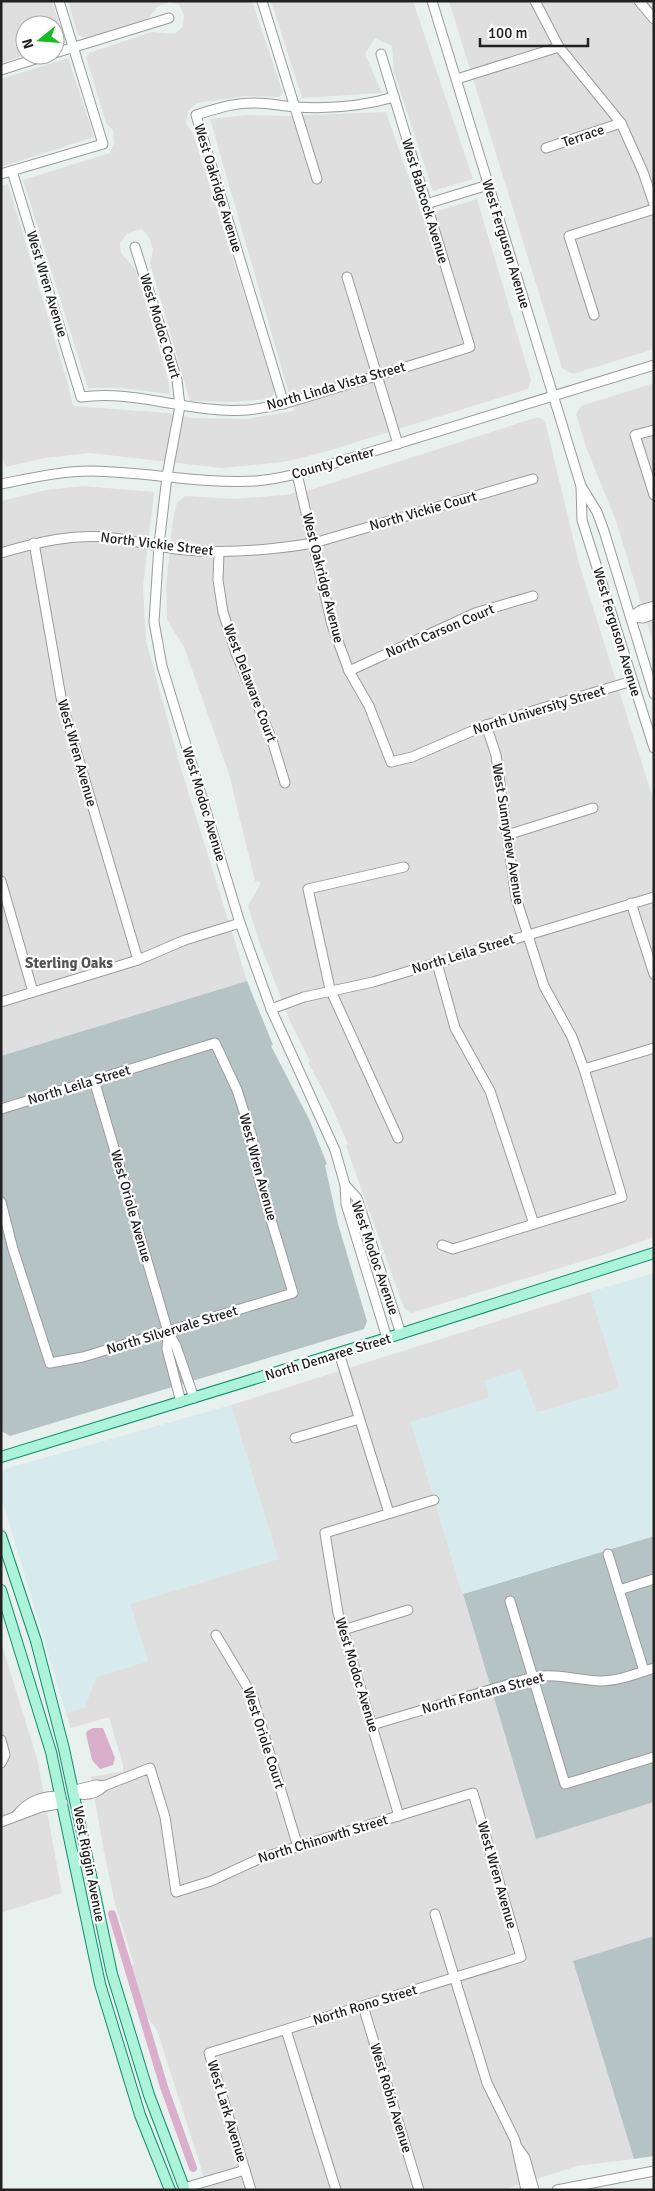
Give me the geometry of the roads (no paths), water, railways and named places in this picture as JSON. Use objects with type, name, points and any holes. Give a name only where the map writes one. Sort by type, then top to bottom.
[{"type":"main road","name":"North Demaree Street","points":[[1,1457],[401,1334],[654,1252]]},
{"type":"main road","name":"West Riggin Avenue","points":[[1,1536],[36,1641],[75,1792],[92,1889],[112,1974],[147,2090],[184,2189]]},
{"type":"main road","name":"West Riggin Avenue","points":[[1,1590],[38,1708],[62,1800],[77,1882],[100,1984],[140,2115],[170,2190]]},
{"type":"main road","points":[[38,1708],[50,1725],[67,1785],[75,1792]]},
{"type":"main road","points":[[62,1800],[69,1807],[83,1871],[92,1889]]},
{"type":"street","points":[[1,174],[104,144],[59,1]]},
{"type":"street","points":[[262,1],[317,179]]},
{"type":"street","name":"West Ferguson Avenue","points":[[432,1],[554,397],[580,486],[582,520],[654,748]]},
{"type":"street","points":[[535,1],[559,47],[620,123],[643,172],[654,204]]},
{"type":"street","points":[[639,1],[654,18]]},
{"type":"street","points":[[65,50],[169,18]]},
{"type":"street","points":[[457,80],[559,47]]},
{"type":"street","name":"West Babcock Avenue","points":[[381,54],[470,347]]},
{"type":"street","points":[[1,70],[17,65]]},
{"type":"street","points":[[294,107],[366,105],[394,96]]},
{"type":"street","name":"West Oakridge Avenue","points":[[284,404],[196,116],[227,106],[256,102],[294,107]]},
{"type":"street","name":"Terrace","points":[[546,148],[620,123]]},
{"type":"street","name":"West Wren Avenue","points":[[12,171],[81,397]]},
{"type":"street","points":[[426,204],[488,186]]},
{"type":"street","points":[[594,315],[569,236],[654,209]]},
{"type":"street","name":"West Modoc Court","points":[[135,247],[177,380],[180,406]]},
{"type":"street","points":[[347,276],[398,444]]},
{"type":"street","name":"North Linda Vista Street","points":[[81,397],[133,398],[211,411],[248,410],[284,404],[470,347]]},
{"type":"street","name":"County Center","points":[[1,484],[44,475],[91,472],[167,476],[193,480],[258,481],[298,474],[654,365]]},
{"type":"street","name":"West Modoc Avenue","points":[[180,406],[167,476],[159,545],[154,622],[162,666],[240,923],[272,1009],[323,1120],[345,1185],[346,1204],[387,1338]]},
{"type":"street","points":[[654,430],[635,435],[654,495]]},
{"type":"street","name":"West Oakridge Avenue","points":[[298,474],[332,625],[349,672],[369,706],[391,762]]},
{"type":"street","name":"North Vickie Court","points":[[314,543],[533,479]]},
{"type":"street","name":"West Ferguson Avenue","points":[[580,486],[597,512],[654,694]]},
{"type":"street","name":"North Vickie Street","points":[[1,553],[34,543],[71,536],[111,537],[183,550],[219,552],[279,548],[314,543]]},
{"type":"street","name":"West Wren Avenue","points":[[34,543],[62,703],[138,960]]},
{"type":"street","name":"West Delaware Court","points":[[219,552],[218,580],[224,612],[236,653],[272,740],[285,784]]},
{"type":"street","name":"North Carson Court","points":[[349,672],[475,613],[533,596]]},
{"type":"street","points":[[630,617],[641,610],[654,606]]},
{"type":"street","points":[[630,617],[643,618],[654,614]]},
{"type":"street","name":"North University Street","points":[[391,762],[412,757],[486,724],[632,681]]},
{"type":"street","name":"West Sunnyview Avenue","points":[[486,724],[496,754],[516,898],[544,986],[572,1037],[584,1069],[622,1197],[534,1224]]},
{"type":"street","points":[[506,835],[593,808]]},
{"type":"street","points":[[398,1138],[330,989],[308,888],[404,867]]},
{"type":"street","points":[[1,881],[34,992]]},
{"type":"street","name":"North Leila Street","points":[[272,1009],[330,989],[373,982],[654,896]]},
{"type":"street","points":[[631,903],[654,974]]},
{"type":"street","points":[[1,1002],[138,960],[185,940],[240,923]]},
{"type":"street","points":[[436,963],[456,1028],[490,1091],[534,1224],[453,1248],[442,1245]]},
{"type":"street","name":"West Wren Avenue","points":[[215,1044],[236,1090],[252,1137],[260,1183],[293,1293]]},
{"type":"street","name":"North Leila Street","points":[[1,1109],[215,1044]]},
{"type":"street","points":[[584,1069],[654,1048]]},
{"type":"street","name":"West Oriole Avenue","points":[[94,1080],[168,1332],[176,1346],[194,1398]]},
{"type":"street","name":"West Modoc Avenue","points":[[345,1185],[357,1198],[401,1334]]},
{"type":"street","name":"North Silvervale Street","points":[[1,1202],[18,1266],[50,1363],[83,1358],[293,1293]]},
{"type":"street","name":"West Oriole Avenue","points":[[168,1332],[167,1349],[181,1402]]},
{"type":"street","points":[[339,1353],[389,1514],[434,1500]]},
{"type":"street","points":[[295,1438],[360,1419]]},
{"type":"street","name":"West Modoc Avenue","points":[[389,1514],[325,1533],[332,1585],[343,1630],[399,1816]]},
{"type":"street","points":[[608,1554],[619,1590],[649,1670]]},
{"type":"street","points":[[619,1590],[654,1579]]},
{"type":"street","points":[[510,1601],[565,1784],[654,1757]]},
{"type":"street","points":[[343,1630],[408,1610]]},
{"type":"street","name":"West Oriole Court","points":[[216,1635],[252,1695],[298,1847]]},
{"type":"street","name":"North Fontana Street","points":[[372,1725],[533,1677],[558,1675],[602,1681],[649,1670]]},
{"type":"street","points":[[1,1740],[3,1761]]},
{"type":"street","name":"North Chinowth Street","points":[[75,1792],[83,1796],[98,1792],[104,1786],[150,1768],[165,1817],[176,1892],[211,1881],[250,1862],[473,1793]]},
{"type":"street","name":"West Wren Avenue","points":[[473,1793],[522,1957]]},
{"type":"street","points":[[1,1822],[33,1806],[62,1800]]},
{"type":"street","points":[[435,1914],[486,2083],[509,2126],[516,2145],[526,2190]]},
{"type":"street","name":"North Rono Street","points":[[209,2053],[522,1957]]},
{"type":"street","name":"West Robin Avenue","points":[[363,2006],[419,2190]]},
{"type":"street","points":[[286,2030],[336,2190]]},
{"type":"street","name":"West Lark Avenue","points":[[209,2053],[252,2190]]},
{"type":"street","points":[[516,2145],[525,2158],[534,2190]]},
{"type":"street","points":[[184,2189],[245,2170]]},
{"type":"street","points":[[556,2190],[654,2170]]},
{"type":"waterway","points":[[112,1914],[164,2087],[193,2168]]},
{"type":"district","name":"Sterling Oaks","points":[[69,963]]}]
